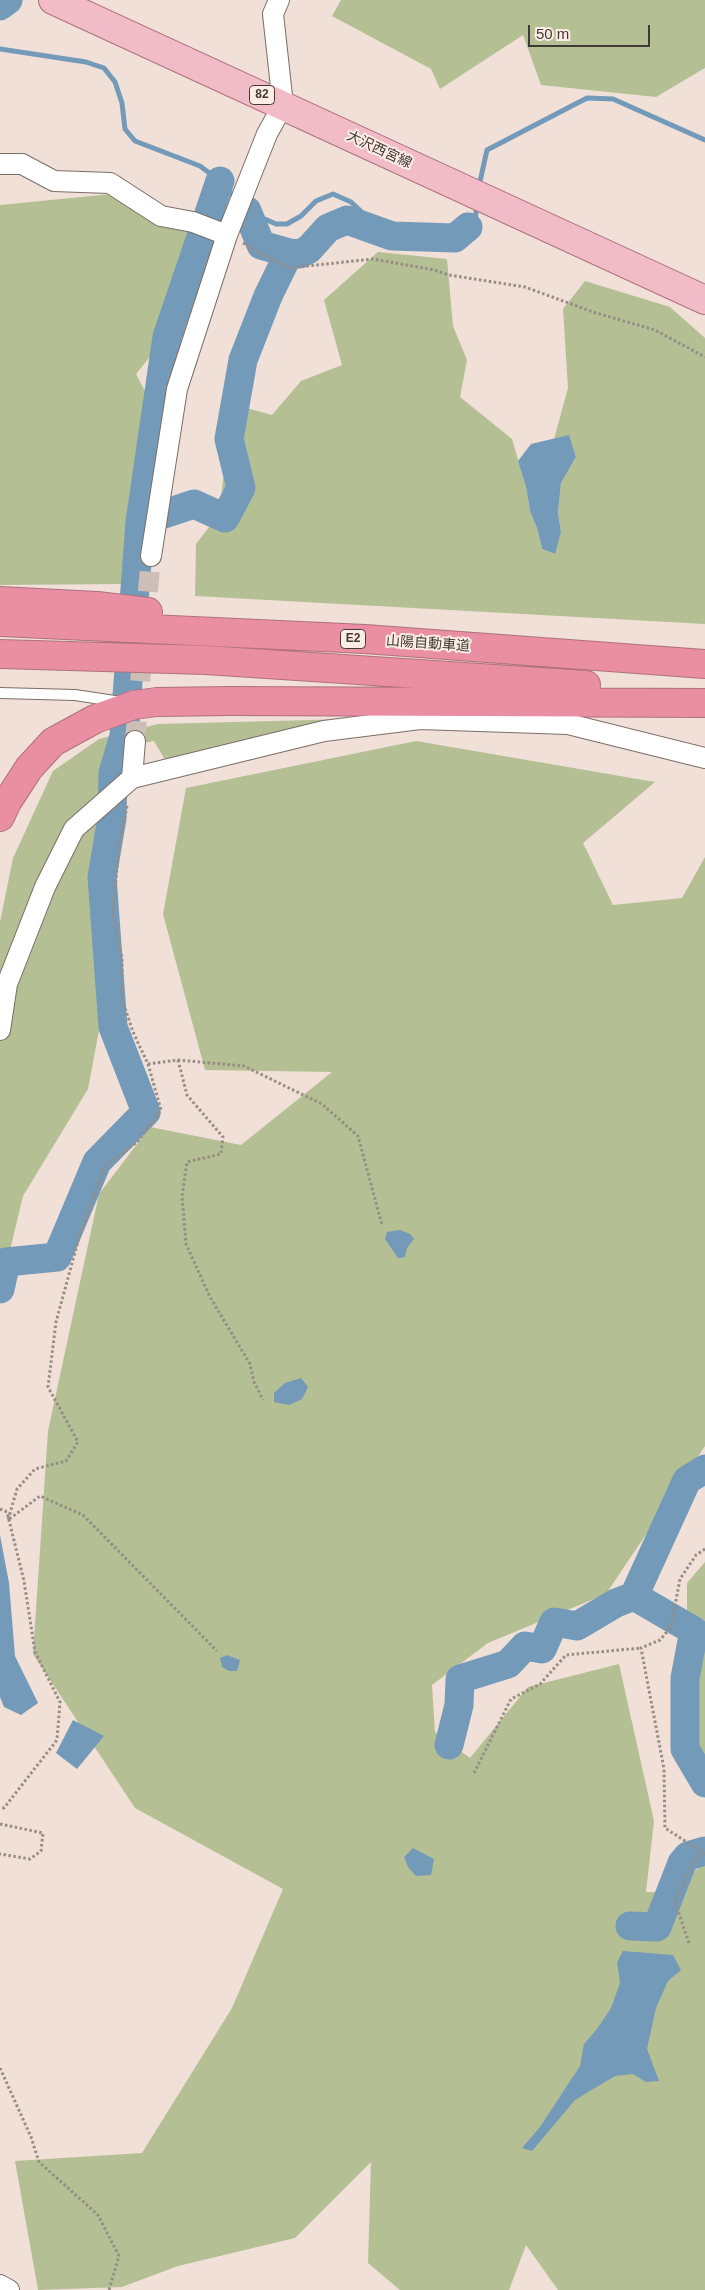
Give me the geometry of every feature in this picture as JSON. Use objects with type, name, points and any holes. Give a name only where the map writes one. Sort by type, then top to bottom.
[{"type":"highway","points":[[0,601],[97,606],[365,640]]},
{"type":"highway","name":"山陽自動車道","points":[[0,622],[365,640],[705,664]]},
{"type":"highway","name":"山陽自動車道","points":[[0,654],[206,660],[705,693]]},
{"type":"highway","points":[[0,817],[7,802],[29,768],[53,742],[95,719],[134,705],[157,702],[230,701],[705,703]]},
{"type":"main road","name":"大沢西宮線","points":[[53,0],[705,300]]},
{"type":"street","points":[[151,556],[177,389],[230,226],[267,134],[283,105],[273,14],[279,0]]},
{"type":"street","points":[[0,164],[22,164],[54,180],[110,183],[161,216],[230,226]]},
{"type":"street","points":[[0,1030],[4,984],[44,887],[74,829],[132,778],[324,731],[420,719],[568,724],[705,758]]},
{"type":"street","points":[[132,778],[136,741]]},
{"type":"lane","points":[[0,693],[75,695],[134,705]]},
{"type":"path","points":[[230,226],[288,268],[373,260],[525,287],[593,312],[655,330],[705,357]]},
{"type":"path","points":[[8,1520],[18,1489],[35,1469],[66,1462],[78,1442],[48,1387],[56,1322],[80,1234],[104,1168],[138,1141],[161,1110],[148,1064],[133,1032],[122,999],[122,958],[113,913],[119,845],[132,778]]},
{"type":"path","points":[[148,1064],[178,1060],[244,1066],[322,1104],[358,1136],[382,1225]]},
{"type":"path","points":[[178,1060],[187,1095],[223,1137],[221,1154],[187,1162],[182,1196],[186,1244],[210,1297],[250,1364],[254,1382],[263,1400]]},
{"type":"path","points":[[8,1520],[40,1496],[83,1514],[216,1651]]},
{"type":"path","points":[[0,1509],[6,1512],[24,1581],[35,1652],[60,1702],[57,1740],[4,1808],[0,1807]]},
{"type":"path","points":[[474,1773],[511,1699],[540,1684],[566,1655],[641,1648],[660,1640],[671,1627],[680,1579],[696,1555],[705,1549]]},
{"type":"path","points":[[641,1648],[664,1769],[665,1828],[704,1853],[691,1867],[675,1902],[689,1943]]},
{"type":"path","points":[[0,1824],[43,1834],[41,1851],[30,1859],[0,1854]]},
{"type":"path","points":[[0,2068],[31,2137],[39,2162],[98,2215],[119,2256],[109,2290]]},
{"type":"green space","points":[[341,0],[705,0],[705,68],[656,97],[541,85],[523,35],[440,89],[431,69],[332,16]]},
{"type":"green space","points":[[122,193],[194,227],[157,348],[136,374],[151,403],[122,584],[0,585],[0,205]]},
{"type":"green space","points":[[378,252],[447,259],[453,326],[467,360],[460,397],[512,439],[526,487],[530,511],[538,531],[542,549],[554,554],[561,532],[558,513],[561,483],[576,457],[569,436],[554,439],[568,388],[563,309],[585,281],[670,307],[705,338],[705,624],[195,596],[196,544],[219,514],[232,404],[272,415],[301,381],[342,365],[324,300]]},
{"type":"green space","points":[[350,719],[168,765],[154,741],[109,749],[97,821],[120,829],[112,961],[88,1089],[23,1196],[0,1292],[0,922],[13,858],[53,771],[99,739],[158,724]]},
{"type":"green space","points":[[416,741],[655,782],[583,843],[613,905],[682,898],[705,857],[705,1446],[606,1594],[488,1643],[432,1685],[435,1732],[470,1758],[528,1687],[619,1664],[654,1821],[646,1892],[668,1892],[705,1863],[705,2290],[558,2290],[526,2245],[509,2290],[400,2290],[368,2263],[371,2162],[295,2238],[178,2266],[122,2287],[38,2290],[15,2161],[142,2153],[232,2008],[283,1889],[135,1808],[33,1654],[48,1431],[99,1194],[150,1127],[241,1145],[332,1072],[205,1070],[163,914],[186,788]]},
{"type":"green space","points":[[705,1562],[705,1790],[687,1698],[687,1583]]},
{"type":"water","points":[[569,435],[576,457],[561,483],[558,513],[561,532],[555,554],[542,549],[538,531],[530,511],[526,487],[518,461],[531,444]]},
{"type":"water","points":[[400,1230],[410,1234],[414,1239],[407,1248],[405,1257],[398,1258],[385,1239],[387,1232]]},
{"type":"water","points":[[301,1378],[308,1387],[302,1399],[289,1405],[274,1402],[274,1393],[285,1383]]},
{"type":"water","points":[[0,1535],[9,1583],[15,1656],[38,1703],[21,1715],[4,1707],[0,1697]]},
{"type":"water","points":[[227,1655],[240,1660],[237,1671],[229,1671],[222,1667],[220,1658]]},
{"type":"water","points":[[73,1720],[104,1736],[77,1769],[56,1753]]},
{"type":"water","points":[[413,1848],[434,1859],[431,1875],[416,1876],[408,1867],[404,1857]]},
{"type":"water","points":[[623,1951],[673,1955],[681,1970],[668,1981],[656,2008],[647,2049],[659,2081],[646,2082],[633,2074],[615,2076],[575,2100],[532,2151],[522,2148],[540,2127],[580,2066],[584,2044],[611,2008],[620,1983],[617,1962]]},
{"type":"waterway","points":[[0,6],[8,0]]},
{"type":"waterway","points":[[0,49],[86,62],[104,68],[115,82],[122,103],[125,129],[135,141],[200,166],[220,181],[236,199]]},
{"type":"waterway","points":[[479,186],[487,150],[587,98],[613,99],[705,140]]},
{"type":"waterway","points":[[0,1289],[6,1262],[57,1257],[97,1162],[146,1112],[113,1027],[102,877],[112,818],[113,773],[124,736],[140,522],[167,337],[220,181]]},
{"type":"waterway","points":[[243,207],[247,211],[276,224],[287,224],[301,216],[316,201],[333,194],[351,202],[366,216],[389,225],[456,230],[468,227],[475,221],[477,204]]},
{"type":"waterway","points":[[140,522],[194,504],[225,518],[241,488],[229,439],[243,360],[268,296],[289,253],[261,245],[247,211]]},
{"type":"waterway","points":[[289,253],[300,254],[309,249],[328,228],[347,220],[392,236],[455,238],[468,227]]},
{"type":"waterway","points":[[705,1469],[687,1480],[634,1596],[694,1631],[685,1678],[685,1749],[705,1783]]},
{"type":"waterway","points":[[449,1745],[459,1705],[460,1679],[508,1664],[525,1646],[542,1649],[554,1622],[577,1626],[616,1603],[634,1596]]},
{"type":"waterway","points":[[630,1926],[657,1927],[682,1863],[688,1856],[705,1851]]},
{"type":"tunnel","points":[[135,741],[151,556]]}]
